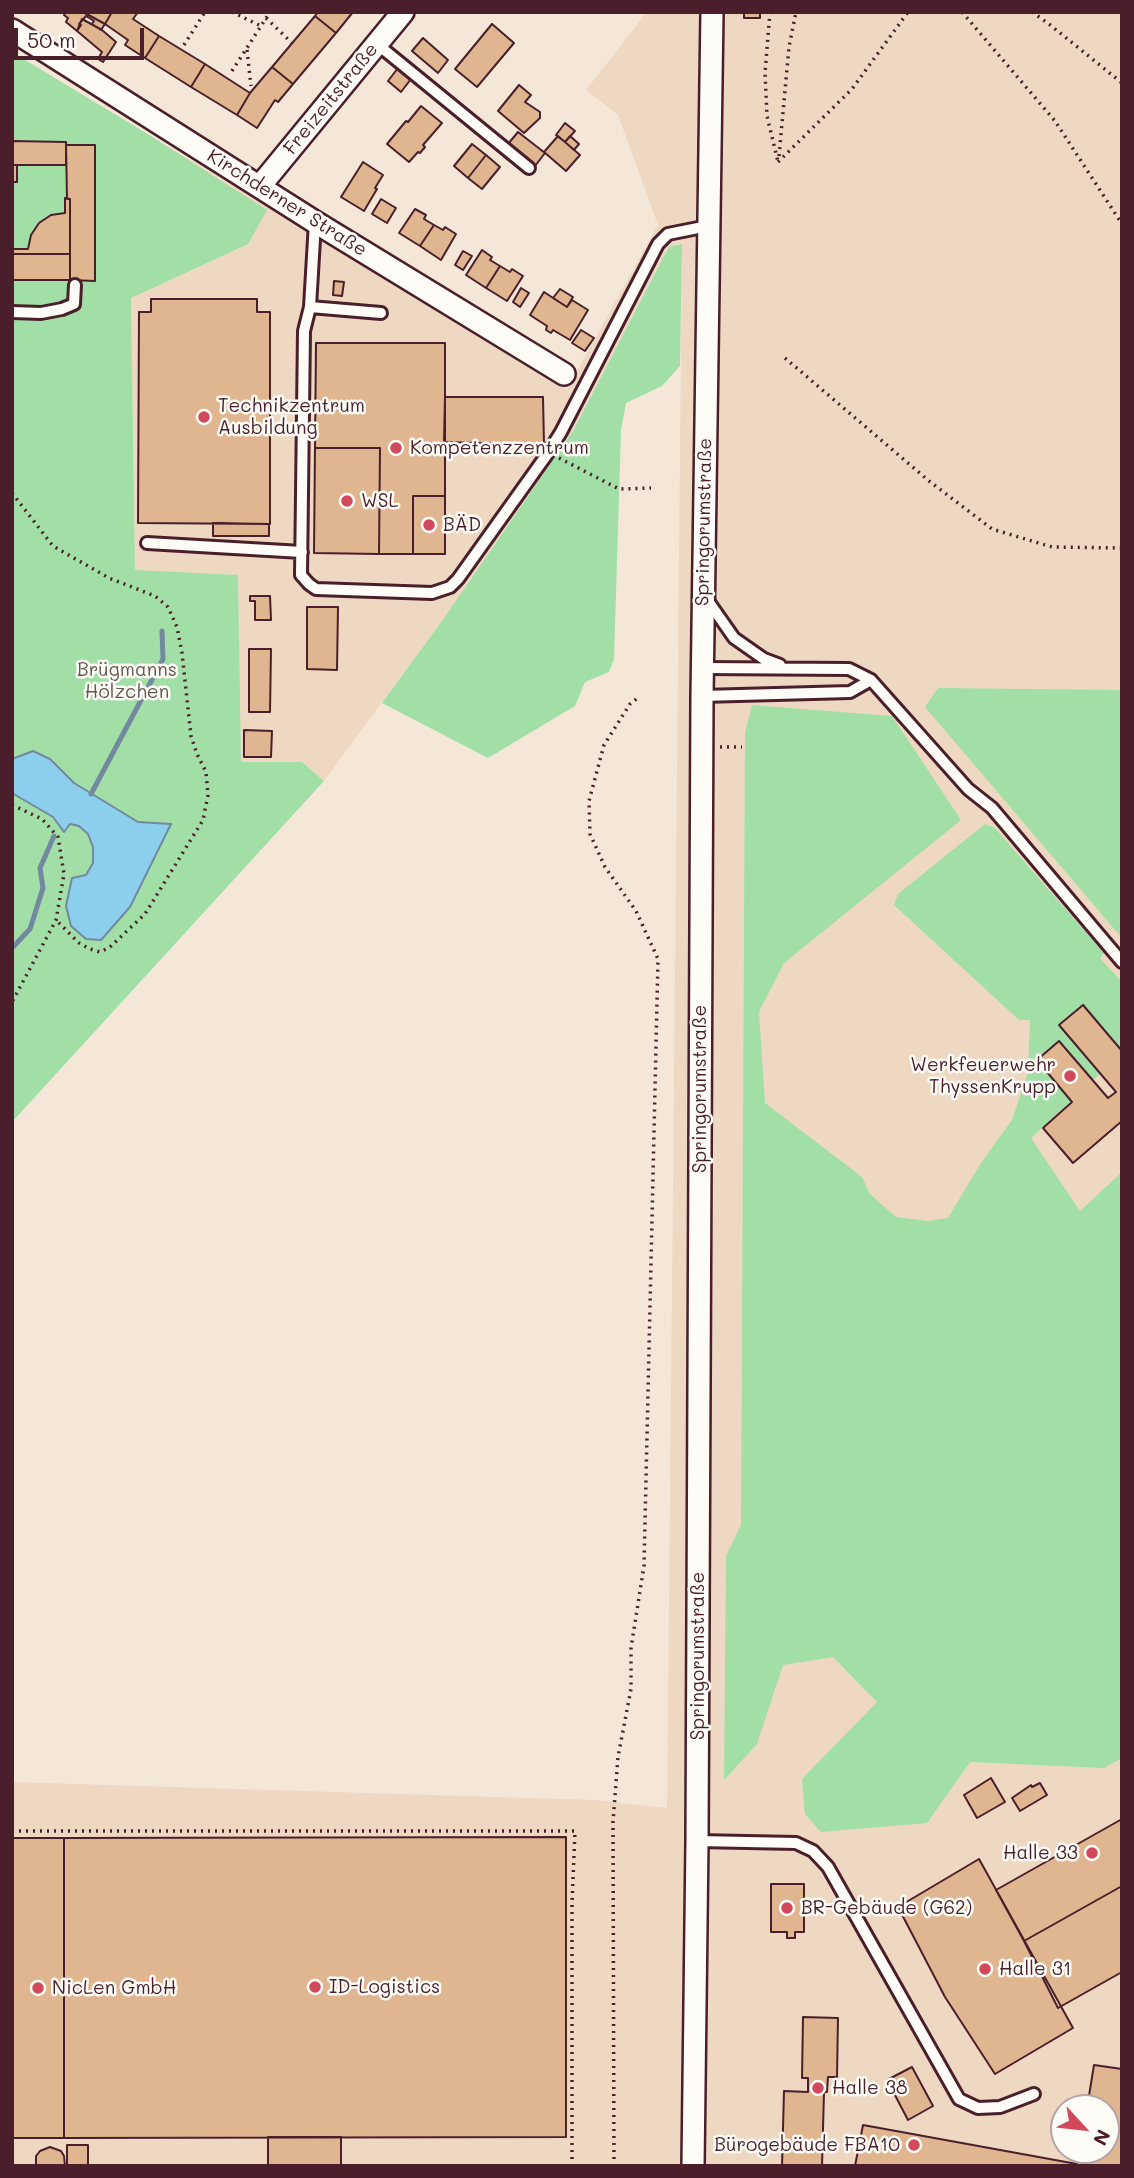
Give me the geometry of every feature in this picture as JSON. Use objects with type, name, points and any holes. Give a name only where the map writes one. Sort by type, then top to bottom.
[{"type":"street","name":"Freizeitstraße","points":[[260,186],[403,12]]},
{"type":"street","name":"Springorumstraße","points":[[693,2166],[702,668],[712,12]]},
{"type":"street","name":"Kirchderner Straße","points":[[12,30],[315,222],[564,374]]},
{"type":"lane","points":[[377,44],[529,168]]},
{"type":"lane","points":[[315,222],[310,307],[303,331],[301,575],[316,589],[432,593],[458,579],[548,453],[658,244],[668,233],[708,226]]},
{"type":"lane","points":[[12,312],[41,313],[74,304],[75,285]]},
{"type":"lane","points":[[310,307],[381,313]]},
{"type":"lane","points":[[147,543],[302,552]]},
{"type":"lane","points":[[703,593],[734,638],[764,659],[789,668]]},
{"type":"lane","points":[[702,668],[849,669],[871,680],[968,789],[992,808],[1122,962]]},
{"type":"lane","points":[[702,696],[850,692],[871,680]]},
{"type":"lane","points":[[697,1841],[796,1843],[813,1851],[828,1867],[959,2099],[978,2108],[1000,2106],[1034,2094]]},
{"type":"path","points":[[184,45],[205,12]]},
{"type":"path","points":[[232,12],[261,26]]},
{"type":"path","points":[[232,71],[270,12]]},
{"type":"path","points":[[770,12],[765,73],[767,116],[778,162]]},
{"type":"path","points":[[778,162],[789,47],[796,12]]},
{"type":"path","points":[[778,162],[852,89],[908,12]]},
{"type":"path","points":[[962,12],[1055,121],[1122,224]]},
{"type":"path","points":[[1032,12],[1122,83]]},
{"type":"path","points":[[266,18],[292,43]]},
{"type":"path","points":[[247,48],[251,86]]},
{"type":"path","points":[[785,358],[929,481],[992,529],[1052,547],[1122,548]]},
{"type":"path","points":[[548,453],[619,489],[651,488]]},
{"type":"path","points":[[12,493],[53,545],[109,578],[155,596],[168,607],[177,627],[182,653],[191,736],[206,772],[208,795],[203,820],[145,914],[110,947],[100,952],[79,943],[56,920]]},
{"type":"path","points":[[614,2166],[613,1822],[618,1757],[631,1689],[631,1648],[644,1566],[658,959],[636,911],[605,867],[590,834],[589,801],[604,745],[630,704],[640,696]]},
{"type":"path","points":[[12,804],[42,819],[58,837],[64,874],[56,920],[12,1002]]},
{"type":"path","points":[[12,1831],[575,1831],[572,1904],[572,2166]]},
{"type":"shaded area","points":[[647,12],[1122,12],[1122,2166],[12,2166],[12,1782],[595,1800],[667,1808],[682,244],[671,246],[665,254],[573,431],[444,618],[324,781],[302,762],[240,762],[238,575],[135,571],[131,298],[121,118],[567,389],[658,225],[618,115],[586,90]]},
{"type":"green space","name":"Brügmanns Hölzchen","points":[[12,52],[267,210],[248,244],[131,298],[135,570],[238,575],[241,762],[302,762],[324,781],[12,1122],[12,793],[53,817],[64,832],[70,824],[79,825],[88,834],[93,847],[93,863],[66,906],[170,825],[138,822],[74,783],[50,759],[33,752],[12,759]]},
{"type":"green space","points":[[682,244],[680,366],[662,386],[626,403],[621,430],[614,659],[609,672],[585,682],[575,706],[488,758],[382,703],[573,431],[665,254],[670,246]]},
{"type":"green space","points":[[938,688],[1122,690],[1122,938],[925,707]]},
{"type":"green space","points":[[752,705],[892,716],[961,820],[784,963],[759,1012],[765,1103],[862,1177],[870,1194],[896,1217],[928,1221],[948,1218],[981,1163],[1012,1120],[1028,1072],[1030,1020],[1019,1020],[894,905],[898,894],[985,824],[994,827],[1104,953],[1100,958],[1122,982],[1122,1053],[1031,1138],[1080,1211],[1122,1172],[1122,1758],[1104,1768],[970,1762],[927,1823],[821,1832],[805,1814],[802,1779],[877,1702],[833,1657],[783,1665],[757,1744],[724,1780],[726,1556],[741,1525],[745,733]]},
{"type":"water","points":[[33,751],[50,759],[74,783],[138,822],[171,824],[130,907],[101,940],[86,939],[71,926],[66,906],[72,878],[86,875],[93,863],[93,847],[88,834],[79,826],[70,824],[64,832],[53,817],[12,793],[12,759]]},
{"type":"building","points":[[66,12],[83,12],[105,24],[101,30],[86,16],[77,31],[66,22]]},
{"type":"building","points":[[83,12],[112,12],[105,24]]},
{"type":"building","points":[[112,12],[138,12],[133,19],[159,36],[145,58],[125,45],[128,40],[105,24]]},
{"type":"building","points":[[318,12],[353,12],[336,33],[315,16]]},
{"type":"building","points":[[744,12],[760,12],[760,18],[744,18]]},
{"type":"building","points":[[315,16],[336,33],[293,84],[272,67]]},
{"type":"building","points":[[82,19],[116,42],[103,62],[98,59],[102,52],[77,31]]},
{"type":"building","points":[[492,24],[514,43],[477,87],[455,69]]},
{"type":"building","points":[[159,36],[205,64],[191,87],[145,58]]},
{"type":"building","points":[[423,38],[448,60],[438,73],[412,51]]},
{"type":"building","points":[[205,64],[250,93],[237,115],[191,87]]},
{"type":"building","points":[[272,67],[293,84],[278,102],[275,100],[257,128],[237,115],[250,93]]},
{"type":"building","points":[[398,68],[411,79],[401,92],[388,81]]},
{"type":"building","points":[[519,85],[531,95],[525,102],[540,112],[540,118],[524,133],[498,111]]},
{"type":"building","points":[[421,106],[442,123],[423,145],[425,147],[420,153],[409,162],[387,144]]},
{"type":"building","points":[[565,123],[575,131],[565,142],[556,135]]},
{"type":"building","points":[[518,132],[545,153],[535,166],[508,144]]},
{"type":"building","points":[[558,136],[580,155],[566,171],[544,152]]},
{"type":"building","points":[[570,136],[579,144],[574,150],[565,142]]},
{"type":"building","points":[[12,141],[66,142],[66,165],[12,165]]},
{"type":"building","points":[[472,144],[486,155],[468,178],[454,166]]},
{"type":"building","points":[[66,145],[95,145],[95,281],[70,280],[70,199],[67,199]]},
{"type":"building","points":[[486,155],[500,167],[482,189],[468,178]]},
{"type":"building","points":[[363,162],[383,175],[364,211],[341,197]]},
{"type":"building","points":[[12,165],[17,165],[17,182],[12,182]]},
{"type":"building","points":[[65,198],[70,199],[70,254],[12,254],[12,249],[28,249],[31,235],[39,223],[51,215],[65,213]]},
{"type":"building","points":[[381,199],[396,208],[387,223],[372,214]]},
{"type":"building","points":[[415,209],[426,215],[424,219],[434,225],[420,246],[399,233]]},
{"type":"building","points":[[434,225],[443,230],[445,227],[456,234],[441,260],[420,246]]},
{"type":"building","points":[[482,250],[492,257],[490,260],[500,266],[486,288],[466,275]]},
{"type":"building","points":[[463,251],[472,256],[463,270],[455,265]]},
{"type":"building","points":[[12,254],[70,254],[70,280],[12,280]]},
{"type":"building","points":[[500,266],[523,276],[507,301],[486,288]]},
{"type":"building","points":[[334,281],[344,282],[342,296],[333,295]]},
{"type":"building","points":[[521,288],[529,293],[520,307],[513,302]]},
{"type":"building","points":[[560,289],[573,297],[567,307],[553,298]]},
{"type":"building","points":[[544,292],[567,307],[572,300],[588,310],[570,340],[553,330],[551,333],[546,330],[547,326],[530,315]]},
{"type":"building","name":"Technikzentrum Ausbildung","points":[[151,299],[257,299],[257,312],[270,312],[270,524],[138,523],[139,312],[151,312]]},
{"type":"building","points":[[581,330],[594,338],[585,351],[572,343]]},
{"type":"building","name":"Kompetenzzentrum","points":[[316,343],[445,343],[445,496],[413,496],[413,554],[379,554],[380,448],[315,448]]},
{"type":"building","points":[[445,397],[543,397],[544,445],[444,442]]},
{"type":"building","name":"WSL","points":[[315,448],[380,448],[379,554],[314,553]]},
{"type":"building","name":"BÄD","points":[[413,496],[445,496],[445,554],[413,554]]},
{"type":"building","points":[[213,523],[269,524],[269,536],[213,536]]},
{"type":"building","points":[[250,596],[270,596],[271,620],[255,620],[255,601],[250,601]]},
{"type":"building","points":[[307,607],[338,607],[337,670],[307,669]]},
{"type":"building","points":[[249,649],[271,649],[270,712],[249,712]]},
{"type":"building","points":[[244,730],[272,731],[271,757],[244,757]]},
{"type":"building","name":"Werkfeuerwehr ThyssenKrupp","points":[[1083,1005],[1122,1051],[1122,1121],[1073,1163],[1043,1128],[1072,1102],[1037,1060],[1059,1041],[1108,1098],[1116,1092],[1059,1025]]},
{"type":"building","points":[[991,1778],[1005,1802],[977,1818],[964,1795]]},
{"type":"building","points":[[1040,1783],[1047,1795],[1020,1811],[1012,1798],[1031,1785],[1032,1787]]},
{"type":"building","name":"Halle 33","points":[[1122,1819],[1122,1886],[1024,1941],[996,1890]]},
{"type":"building","name":"ID-Logistics","points":[[566,1837],[566,2137],[64,2138],[64,1838]]},
{"type":"building","name":"NicLen GmbH","points":[[12,1838],[64,1838],[64,2138],[12,2138]]},
{"type":"building","name":"Halle 31","points":[[979,1859],[1073,2028],[995,2074],[945,1997],[898,1907]]},
{"type":"building","name":"BR-Gebäude (G62)","points":[[771,1884],[804,1884],[804,1932],[795,1932],[795,1938],[787,1938],[787,1932],[771,1932]]},
{"type":"building","points":[[1122,1886],[1122,1972],[1058,2008],[1024,1941]]},
{"type":"building","name":"Halle 38","points":[[803,2017],[838,2018],[837,2077],[828,2077],[827,2092],[824,2092],[822,2166],[782,2166],[784,2091],[808,2092],[808,2078],[802,2078]]},
{"type":"building","points":[[1094,2065],[1122,2069],[1122,2166],[1076,2166],[1120,2164],[1120,2094],[1089,2094]]},
{"type":"building","points":[[912,2067],[933,2106],[908,2120],[887,2080]]},
{"type":"building","name":"Bürogebäude FBA10","points":[[863,2125],[1050,2159],[1050,2164],[1077,2164],[1076,2166],[855,2166]]},
{"type":"building","points":[[268,2137],[341,2137],[341,2166],[268,2166]]},
{"type":"building","points":[[67,2145],[88,2145],[88,2166],[67,2166]]},
{"type":"building","points":[[50,2147],[61,2151],[65,2166],[36,2166],[36,2156]]},
{"type":"waterway","points":[[91,794],[163,659],[162,631]]},
{"type":"waterway","points":[[12,948],[30,929],[43,888],[40,868],[54,836]]},
{"type":"place","name":"Technikzentrum Ausbildung","points":[[204,417]]},
{"type":"place","name":"Kompetenzzentrum","points":[[396,448]]},
{"type":"place","name":"WSL","points":[[347,501]]},
{"type":"place","name":"BÄD","points":[[429,525]]},
{"type":"place","name":"Werkfeuerwehr ThyssenKrupp","points":[[1070,1076]]},
{"type":"place","name":"Halle 33","points":[[1092,1853]]},
{"type":"place","name":"BR-Gebäude (G62)","points":[[787,1908]]},
{"type":"place","name":"Halle 31","points":[[985,1969]]},
{"type":"place","name":"ID-Logistics","points":[[315,1987]]},
{"type":"place","name":"NicLen GmbH","points":[[38,1988]]},
{"type":"place","name":"Halle 38","points":[[818,2088]]},
{"type":"place","name":"Bürogebäude FBA10","points":[[914,2145]]}]
